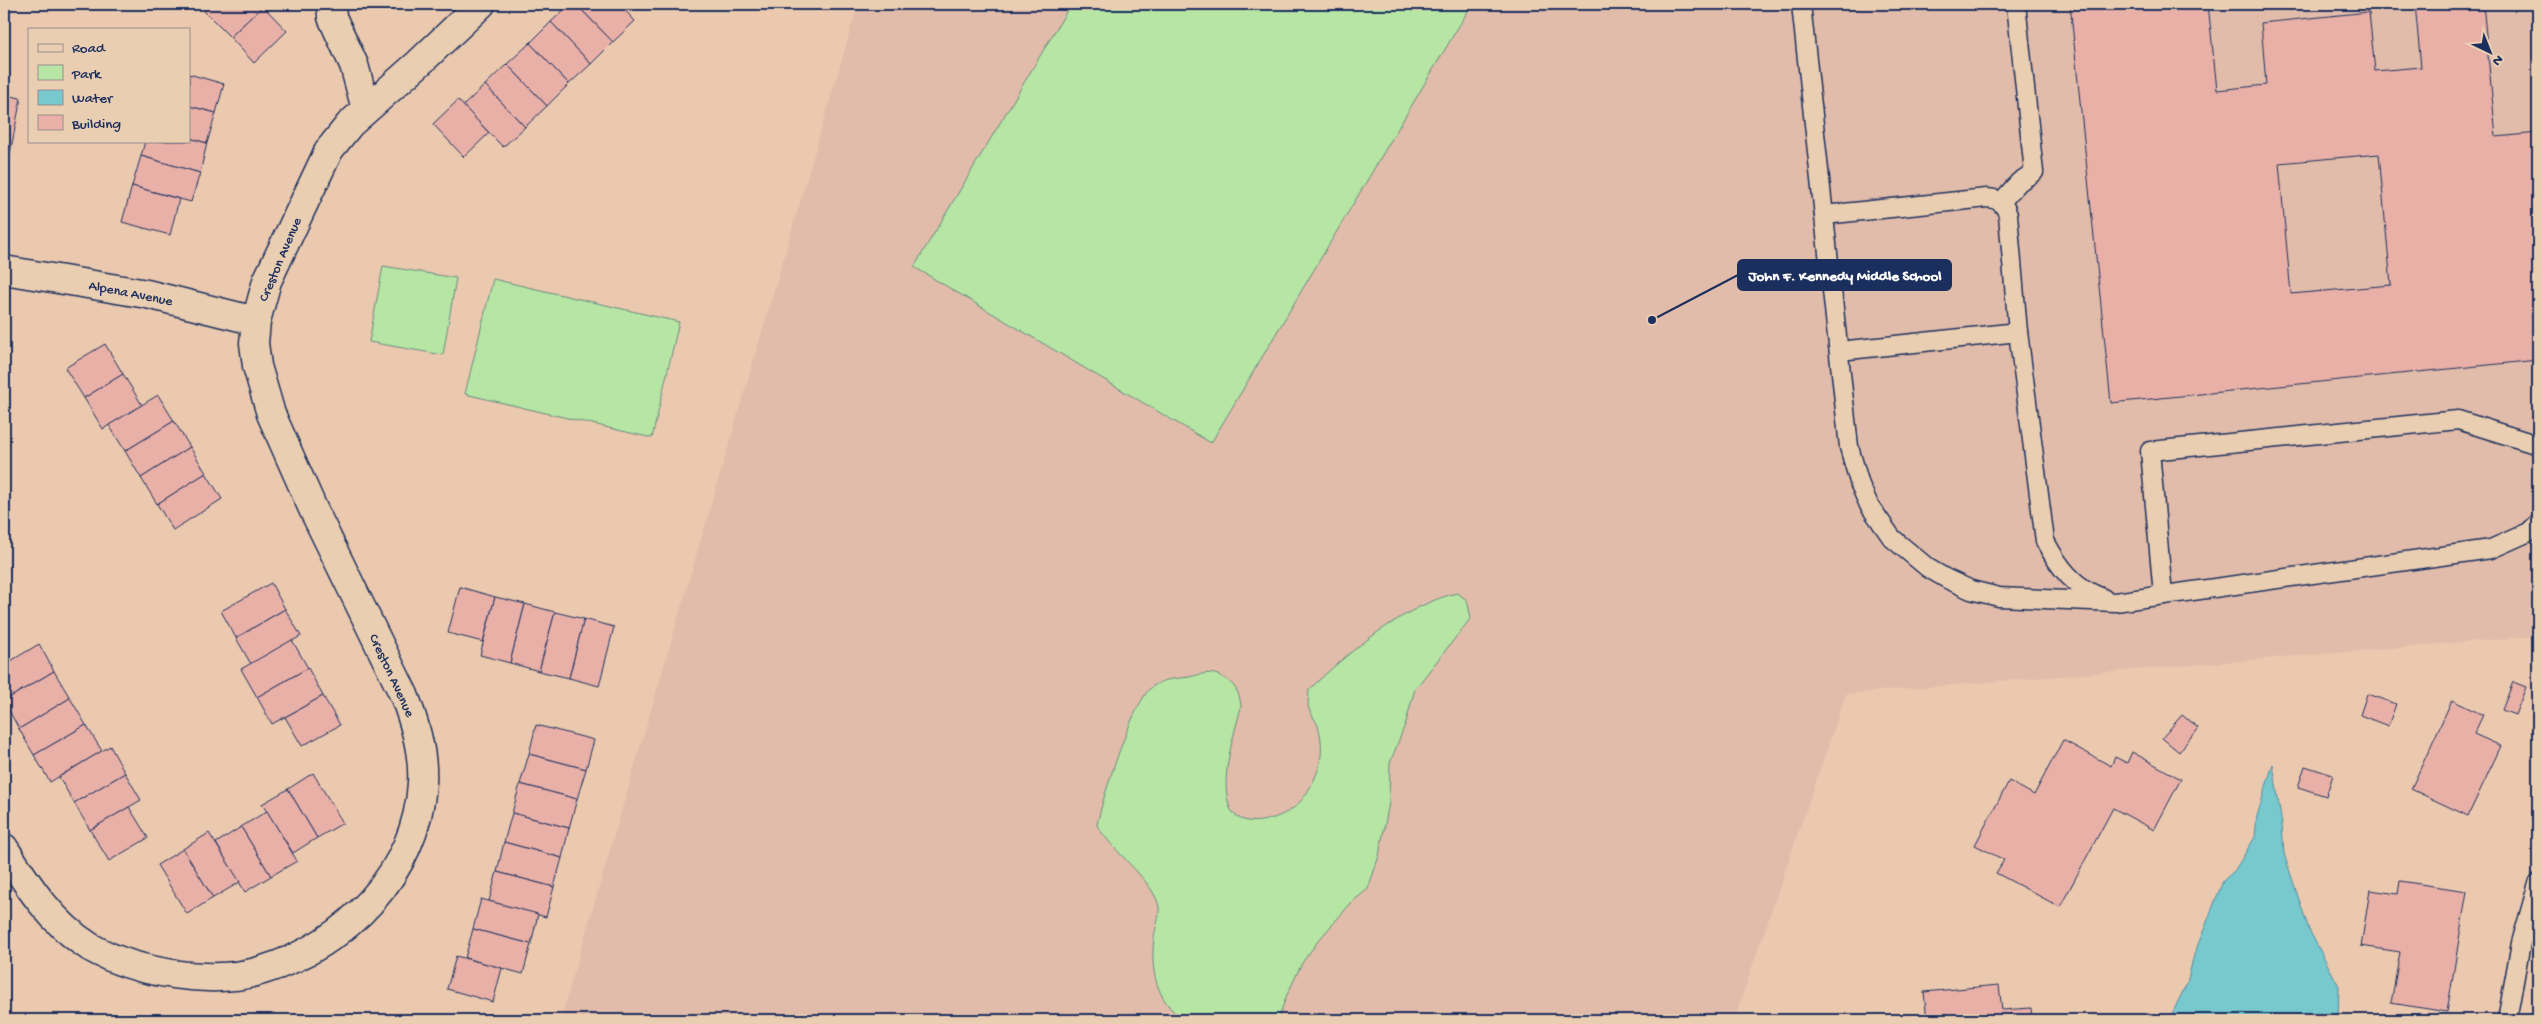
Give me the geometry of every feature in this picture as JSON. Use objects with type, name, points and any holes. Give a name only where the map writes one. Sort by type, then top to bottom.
[{"type":"street","points":[[331,4],[332,17],[354,65],[366,109]]},
{"type":"street","name":"Creston Avenue","points":[[4,848],[46,908],[89,946],[116,959],[151,969],[213,978],[263,970],[321,943],[352,919],[383,888],[397,868],[409,845],[423,782],[414,722],[404,695],[313,509],[271,414],[257,366],[254,343],[256,320],[262,294],[270,274],[329,150],[350,124],[420,63],[481,4]]},
{"type":"street","name":"Alpena Avenue","points":[[4,270],[147,294],[256,320]]},
{"type":"lane","points":[[1801,4],[1849,447],[1860,486],[1882,526],[1907,552],[1947,579],[1971,590],[1999,598],[2115,602],[2491,549],[2529,532],[2538,523]]},
{"type":"lane","points":[[2001,202],[2019,182],[2034,172],[2016,4]]},
{"type":"lane","points":[[1824,215],[1987,198],[2001,202],[2008,215],[2018,332],[2045,541],[2056,562],[2072,581],[2091,594],[2115,602]]},
{"type":"lane","points":[[1839,351],[2018,332]]},
{"type":"lane","points":[[2163,595],[2150,450],[2458,420],[2538,445]]},
{"type":"lane","points":[[2507,1020],[2521,943],[2538,883]]},
{"type":"shaded area","points":[[858,4],[2538,4],[2538,636],[1846,694],[1734,1020],[560,1020]]},
{"type":"green space","points":[[1071,4],[1472,4],[1211,443],[914,267]]},
{"type":"green space","points":[[383,266],[456,278],[443,355],[369,342]]},
{"type":"green space","points":[[493,279],[679,322],[652,438],[465,394]]},
{"type":"green space","points":[[1457,593],[1467,600],[1471,618],[1415,689],[1406,722],[1390,763],[1389,803],[1379,856],[1368,889],[1352,902],[1318,941],[1302,963],[1286,997],[1278,1020],[1183,1020],[1174,1012],[1161,994],[1154,973],[1153,950],[1159,911],[1156,897],[1141,876],[1097,825],[1119,752],[1144,696],[1152,687],[1161,682],[1208,673],[1226,679],[1234,686],[1239,696],[1241,707],[1227,769],[1226,782],[1229,805],[1234,814],[1241,819],[1261,821],[1272,819],[1291,810],[1298,804],[1310,788],[1319,768],[1321,737],[1309,708],[1309,690],[1340,661],[1378,632],[1418,608]]},
{"type":"water","points":[[2273,764],[2282,825],[2284,854],[2309,930],[2339,986],[2338,1020],[2169,1020],[2187,983],[2194,955],[2223,881],[2235,870],[2255,837],[2257,816]]},
{"type":"building","points":[[212,4],[261,4],[263,6],[230,37],[204,11]]},
{"type":"building","points":[[570,4],[576,4],[613,42],[591,64],[551,22]]},
{"type":"building","points":[[576,4],[619,4],[635,21],[613,42]]},
{"type":"building","points":[[2070,4],[2208,4],[2217,90],[2266,85],[2261,23],[2369,12],[2375,71],[2421,67],[2415,4],[2483,4],[2496,137],[2538,133],[2538,360],[2111,403]],"holes":[[[2379,154],[2391,285],[2291,294],[2279,163]]]},
{"type":"building","points":[[263,6],[287,31],[254,63],[230,37]]},
{"type":"building","points":[[551,22],[591,64],[569,84],[530,43]]},
{"type":"building","points":[[530,43],[569,84],[547,106],[507,64]]},
{"type":"building","points":[[507,64],[547,106],[525,127],[485,85]]},
{"type":"building","points":[[190,74],[224,84],[216,113],[190,106]]},
{"type":"building","points":[[485,85],[525,127],[503,147],[463,106]]},
{"type":"building","points":[[4,95],[21,98],[5,179],[4,179]]},
{"type":"building","points":[[458,100],[489,133],[464,157],[433,124]]},
{"type":"building","points":[[190,106],[216,113],[207,143],[190,138]]},
{"type":"building","points":[[190,138],[207,143],[200,173],[141,156],[145,142],[190,142]]},
{"type":"building","points":[[141,156],[200,173],[191,202],[132,186]]},
{"type":"building","points":[[132,186],[179,199],[170,235],[122,222]]},
{"type":"building","points":[[105,344],[123,374],[84,398],[65,368]]},
{"type":"building","points":[[123,374],[142,405],[103,429],[84,398]]},
{"type":"building","points":[[158,395],[174,421],[125,451],[109,425]]},
{"type":"building","points":[[174,421],[190,447],[141,478],[125,451]]},
{"type":"building","points":[[190,447],[206,473],[157,504],[141,478]]},
{"type":"building","points":[[206,473],[222,499],[173,530],[157,504]]},
{"type":"building","points":[[271,583],[285,609],[236,638],[221,611]]},
{"type":"building","points":[[460,587],[495,597],[483,642],[448,633]]},
{"type":"building","points":[[495,597],[525,604],[510,663],[480,655]]},
{"type":"building","points":[[525,604],[555,612],[539,671],[510,663]]},
{"type":"building","points":[[285,609],[301,636],[251,664],[236,638]]},
{"type":"building","points":[[555,612],[584,619],[569,678],[539,671]]},
{"type":"building","points":[[584,619],[614,627],[599,686],[569,678]]},
{"type":"building","points":[[292,640],[308,668],[257,697],[241,669]]},
{"type":"building","points":[[39,644],[54,671],[4,701],[4,665]]},
{"type":"building","points":[[308,668],[323,696],[272,724],[257,697]]},
{"type":"building","points":[[54,671],[70,698],[19,729],[4,701]]},
{"type":"building","points":[[2513,682],[2526,687],[2515,715],[2502,710]]},
{"type":"building","points":[[2367,694],[2396,704],[2388,726],[2360,715]]},
{"type":"building","points":[[323,696],[340,725],[302,746],[285,717]]},
{"type":"building","points":[[70,698],[86,725],[34,755],[19,729]]},
{"type":"building","points":[[2452,700],[2483,715],[2474,734],[2501,746],[2468,816],[2411,789]]},
{"type":"building","points":[[2182,715],[2198,728],[2179,752],[2162,738]]},
{"type":"building","points":[[86,725],[102,751],[50,782],[34,755]]},
{"type":"building","points":[[536,725],[594,740],[586,769],[529,754]]},
{"type":"building","points":[[2063,740],[2111,766],[2115,757],[2127,763],[2132,752],[2181,779],[2154,830],[2113,808],[2060,907],[1996,873],[2004,860],[1975,845],[2009,781],[2034,795]]},
{"type":"building","points":[[110,746],[125,773],[74,803],[59,777]]},
{"type":"building","points":[[529,754],[586,769],[577,799],[520,784]]},
{"type":"building","points":[[2305,766],[2333,775],[2326,796],[2298,787]]},
{"type":"building","points":[[125,773],[141,800],[90,830],[74,803]]},
{"type":"building","points":[[313,773],[343,823],[317,838],[288,789]]},
{"type":"building","points":[[520,784],[577,799],[569,828],[512,813]]},
{"type":"building","points":[[288,789],[317,838],[293,853],[262,804]]},
{"type":"building","points":[[129,807],[148,838],[109,861],[90,830]]},
{"type":"building","points":[[267,811],[297,861],[271,876],[241,827]]},
{"type":"building","points":[[512,813],[569,828],[562,858],[504,842]]},
{"type":"building","points":[[241,827],[271,876],[245,892],[216,843]]},
{"type":"building","points":[[209,833],[240,882],[213,898],[183,849]]},
{"type":"building","points":[[504,842],[562,858],[554,887],[497,872]]},
{"type":"building","points":[[183,849],[213,898],[187,914],[157,865]]},
{"type":"building","points":[[497,872],[554,887],[546,917],[489,901]]},
{"type":"building","points":[[2400,881],[2467,891],[2447,1012],[2391,1003],[2400,952],[2361,946],[2370,890],[2398,894]]},
{"type":"building","points":[[481,899],[538,914],[531,944],[473,929]]},
{"type":"building","points":[[473,929],[531,944],[523,974],[465,958]]},
{"type":"building","points":[[456,956],[502,968],[493,1002],[447,989]]},
{"type":"building","points":[[1999,985],[2002,1010],[2031,1008],[2032,1020],[1927,1020],[1924,992]]},
{"type":"place","name":"John F. Kennedy Middle School","points":[[1652,320]]}]
